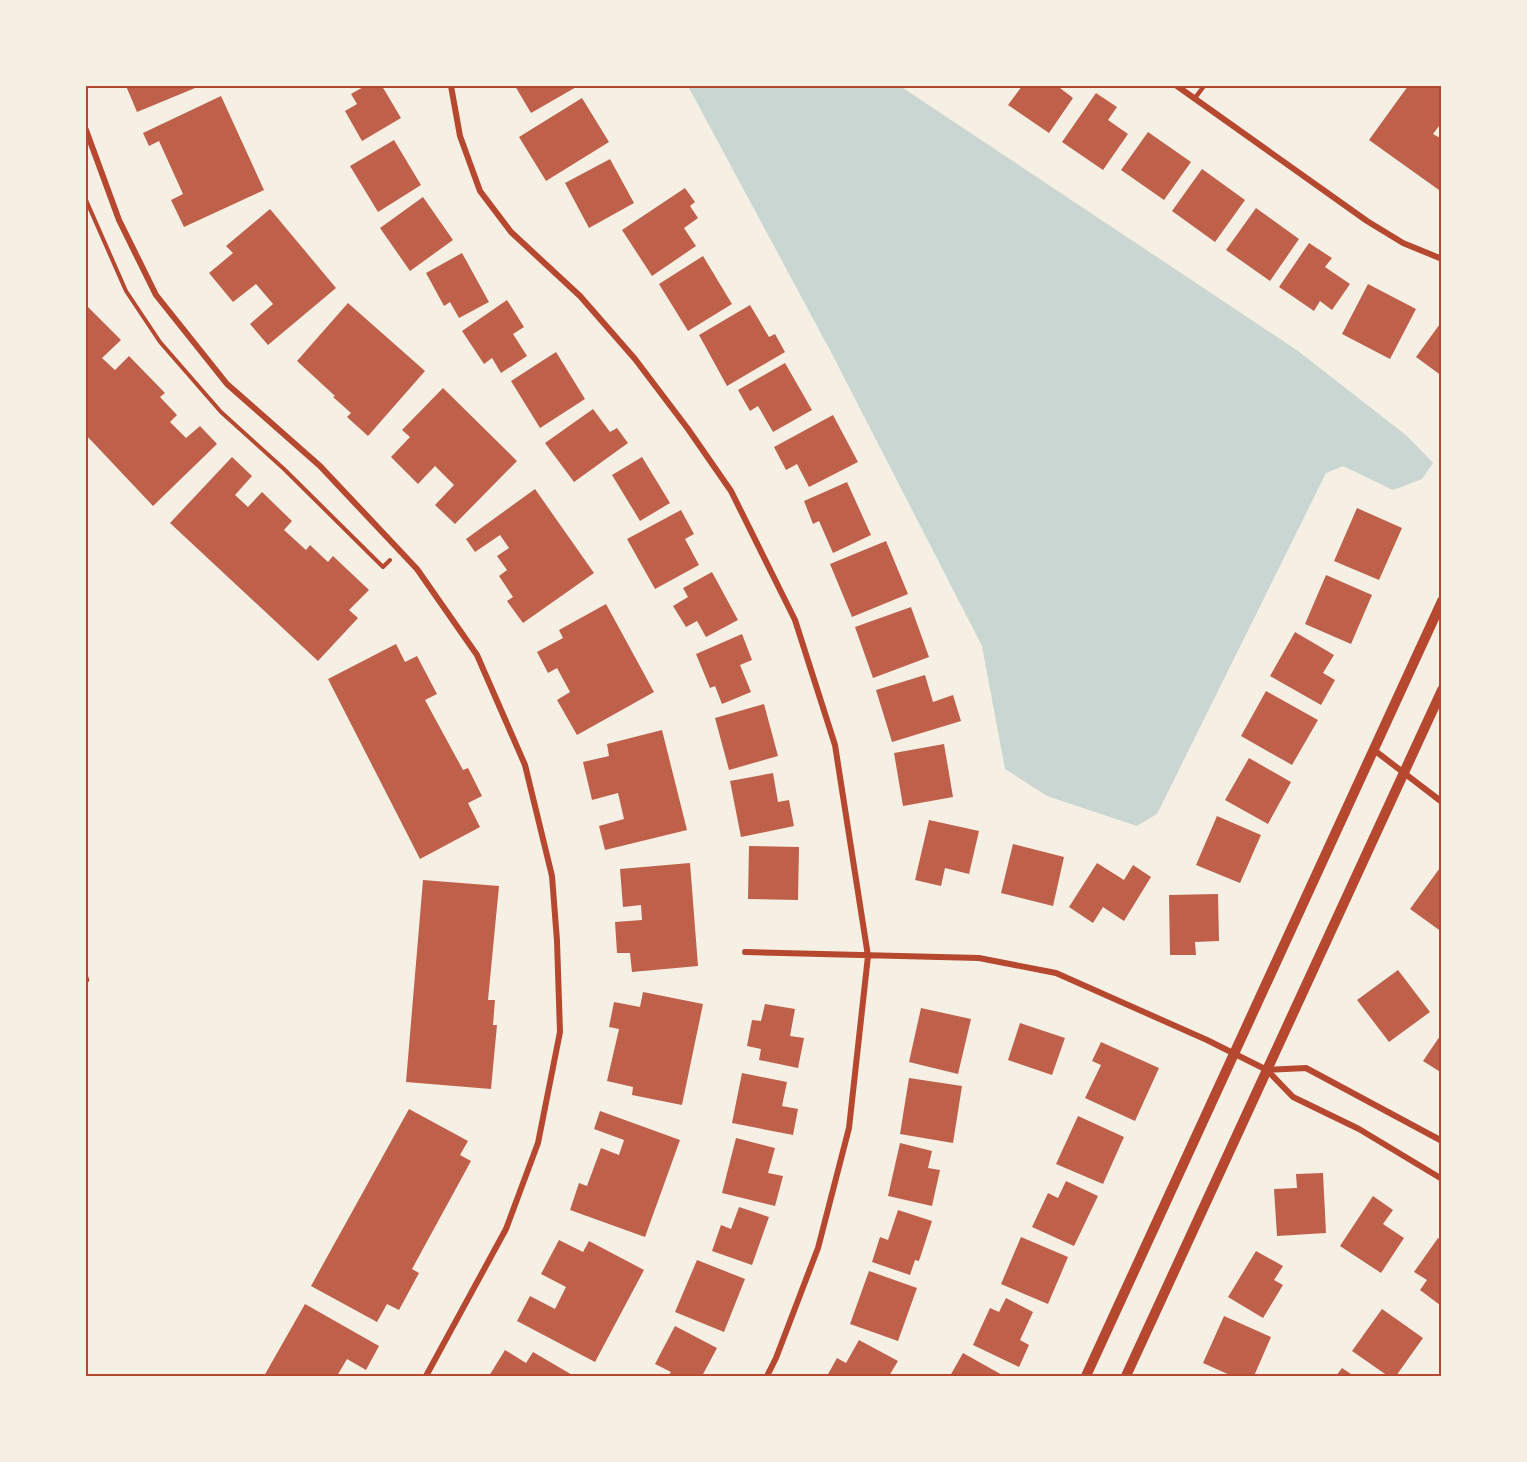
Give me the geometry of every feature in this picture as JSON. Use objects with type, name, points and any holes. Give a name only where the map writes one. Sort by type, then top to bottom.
[{"type":"street","points":[[451,86],[460,136],[480,191],[511,232],[580,296],[627,350],[688,429],[730,491],[795,620],[835,745],[867,956],[849,1128],[818,1248],[777,1358],[766,1377]]},
{"type":"street","points":[[1177,86],[1367,221],[1403,243],[1442,260]]},
{"type":"street","points":[[86,130],[119,220],[156,295],[227,384],[320,466],[417,569],[477,655],[525,765],[552,876],[560,1032],[538,1143],[506,1229],[426,1377]]},
{"type":"street","points":[[1086,1377],[1442,601]]},
{"type":"street","points":[[1126,1377],[1442,690]]},
{"type":"street","points":[[1374,750],[1442,802]]},
{"type":"street","points":[[745,952],[979,958],[1056,973],[1267,1070],[1293,1097],[1359,1129],[1442,1179]]},
{"type":"street","points":[[1267,1070],[1306,1068],[1442,1141]]},
{"type":"lane","points":[[1195,98],[1204,86]]},
{"type":"shaded area","points":[[688,86],[900,86],[1298,351],[1407,436],[1433,463],[1422,479],[1393,490],[1343,466],[1326,473],[1157,814],[1137,826],[1047,796],[1005,769],[982,646],[832,354]]},
{"type":"building","points":[[126,86],[200,86],[137,112]]},
{"type":"building","points":[[365,86],[382,86],[401,118],[362,141],[345,111],[357,104],[351,94]]},
{"type":"building","points":[[515,86],[578,86],[531,113]]},
{"type":"building","points":[[1022,86],[1062,86],[1060,88],[1073,98],[1049,133],[1008,105]]},
{"type":"building","points":[[1408,86],[1442,86],[1442,122],[1433,134],[1442,139],[1442,186],[1439,190],[1369,140]]},
{"type":"building","points":[[1096,93],[1117,107],[1108,120],[1128,134],[1103,170],[1062,142]]},
{"type":"building","points":[[221,96],[264,190],[184,227],[171,200],[183,194],[159,141],[149,146],[143,133]]},
{"type":"building","points":[[582,98],[609,142],[546,181],[519,137]]},
{"type":"building","points":[[1148,132],[1191,162],[1164,200],[1121,170]]},
{"type":"building","points":[[394,140],[421,185],[378,212],[350,166]]},
{"type":"building","points":[[610,159],[634,203],[589,228],[565,183]]},
{"type":"building","points":[[1202,169],[1245,200],[1215,242],[1172,211]]},
{"type":"building","points":[[685,188],[695,202],[690,206],[698,218],[684,228],[696,246],[652,276],[622,230]]},
{"type":"building","points":[[423,197],[453,240],[410,271],[380,228]]},
{"type":"building","points":[[1256,208],[1299,239],[1270,281],[1226,250]]},
{"type":"building","points":[[270,209],[336,288],[268,345],[250,324],[273,304],[256,284],[233,302],[209,273],[233,253],[226,246]]},
{"type":"building","points":[[1309,243],[1332,258],[1325,267],[1350,284],[1332,310],[1320,301],[1314,311],[1279,287]]},
{"type":"building","points":[[462,253],[489,302],[459,318],[450,302],[444,306],[426,273]]},
{"type":"building","points":[[703,256],[732,304],[688,331],[659,284]]},
{"type":"building","points":[[1368,284],[1416,309],[1390,359],[1342,334]]},
{"type":"building","points":[[507,300],[524,327],[513,334],[527,356],[501,373],[492,358],[484,364],[462,331]]},
{"type":"building","points":[[348,303],[425,371],[368,436],[347,417],[351,413],[333,397],[335,396],[297,361]]},
{"type":"building","points":[[750,305],[769,337],[775,334],[785,352],[727,386],[699,335]]},
{"type":"building","points":[[87,306],[121,340],[102,358],[115,370],[129,356],[165,393],[160,397],[177,415],[170,422],[186,438],[200,426],[217,444],[153,506],[86,435]]},
{"type":"building","points":[[1442,321],[1442,376],[1416,357]]},
{"type":"building","points":[[556,352],[585,399],[540,428],[511,381]]},
{"type":"building","points":[[785,363],[812,410],[773,432],[758,406],[750,411],[738,390]]},
{"type":"building","points":[[443,388],[517,461],[455,524],[435,505],[454,485],[435,466],[418,484],[391,457],[410,437],[402,430]]},
{"type":"building","points":[[593,409],[610,432],[617,428],[628,443],[574,482],[545,443]]},
{"type":"building","points":[[833,415],[858,462],[809,487],[797,464],[786,470],[774,447]]},
{"type":"building","points":[[232,457],[252,476],[235,495],[248,507],[262,492],[292,521],[284,530],[306,550],[310,545],[328,562],[333,556],[369,590],[349,610],[358,618],[318,661],[170,523]]},
{"type":"building","points":[[642,457],[670,503],[640,521],[612,475]]},
{"type":"building","points":[[847,482],[871,535],[833,553],[819,521],[813,524],[804,501]]},
{"type":"building","points":[[535,489],[594,573],[523,623],[507,601],[513,597],[499,576],[507,570],[497,556],[509,548],[500,535],[475,552],[466,539]]},
{"type":"building","points":[[1357,508],[1402,528],[1379,580],[1334,561]]},
{"type":"building","points":[[681,510],[694,534],[685,539],[699,565],[655,589],[627,539]]},
{"type":"building","points":[[886,541],[908,594],[852,617],[830,564]]},
{"type":"building","points":[[712,572],[738,620],[706,637],[697,621],[686,627],[673,606],[688,597],[683,588]]},
{"type":"building","points":[[1326,575],[1372,595],[1351,644],[1305,624]]},
{"type":"building","points":[[606,604],[654,692],[577,735],[557,700],[570,692],[557,668],[548,673],[537,652],[563,638],[559,630]]},
{"type":"building","points":[[911,607],[929,657],[873,678],[855,627]]},
{"type":"building","points":[[1295,632],[1334,655],[1323,673],[1335,680],[1321,705],[1270,676]]},
{"type":"building","points":[[742,634],[752,660],[740,665],[751,692],[722,704],[715,686],[710,688],[696,654]]},
{"type":"building","points":[[396,644],[405,662],[417,656],[437,694],[425,700],[463,770],[468,768],[482,796],[468,803],[480,827],[420,859],[328,679]]},
{"type":"building","points":[[925,675],[933,702],[953,695],[961,721],[892,742],[876,690]]},
{"type":"building","points":[[1266,691],[1318,720],[1292,765],[1241,736]]},
{"type":"building","points":[[764,704],[778,756],[729,770],[715,718]]},
{"type":"building","points":[[662,730],[687,830],[605,850],[599,826],[624,819],[618,793],[592,800],[583,762],[609,756],[607,744]]},
{"type":"building","points":[[944,744],[953,797],[903,806],[894,753]]},
{"type":"building","points":[[1249,758],[1291,782],[1268,824],[1225,800]]},
{"type":"building","points":[[773,773],[778,802],[789,800],[794,826],[741,837],[730,781]]},
{"type":"building","points":[[1217,816],[1261,835],[1240,883],[1196,865]]},
{"type":"building","points":[[929,820],[979,831],[969,874],[945,868],[941,886],[915,880]]},
{"type":"building","points":[[1013,844],[1064,857],[1053,906],[1001,893]]},
{"type":"building","points":[[749,846],[799,847],[798,900],[748,899]]},
{"type":"building","points":[[690,863],[698,966],[632,972],[630,953],[617,953],[615,922],[642,920],[641,905],[623,907],[620,869]]},
{"type":"building","points":[[1097,863],[1124,880],[1133,865],[1151,877],[1124,921],[1103,907],[1093,923],[1069,907]]},
{"type":"building","points":[[1442,865],[1442,932],[1410,909]]},
{"type":"building","points":[[423,880],[499,886],[488,1000],[495,1000],[493,1025],[497,1025],[491,1089],[406,1082]]},
{"type":"building","points":[[1218,894],[1219,941],[1195,942],[1196,955],[1170,955],[1169,895]]},
{"type":"building","points":[[1398,970],[1430,1012],[1389,1042],[1357,1000]]},
{"type":"building","points":[[643,992],[703,1004],[682,1105],[632,1095],[633,1087],[607,1081],[619,1029],[609,1027],[614,1002],[640,1007]]},
{"type":"building","points":[[765,1004],[795,1009],[790,1036],[804,1038],[798,1068],[759,1060],[761,1049],[747,1046],[752,1020],[761,1021]]},
{"type":"building","points":[[921,1008],[971,1019],[958,1074],[909,1062]]},
{"type":"building","points":[[1020,1023],[1065,1038],[1052,1075],[1008,1060]]},
{"type":"building","points":[[1442,1033],[1442,1073],[1423,1061]]},
{"type":"building","points":[[1101,1042],[1159,1068],[1135,1121],[1085,1098],[1101,1065],[1092,1061]]},
{"type":"building","points":[[742,1073],[787,1082],[782,1106],[798,1109],[793,1135],[732,1123]]},
{"type":"building","points":[[909,1078],[962,1086],[953,1143],[900,1134]]},
{"type":"building","points":[[409,1109],[468,1141],[460,1155],[471,1161],[412,1269],[419,1273],[399,1310],[387,1304],[377,1322],[311,1286]]},
{"type":"building","points":[[600,1111],[680,1140],[645,1237],[570,1210],[579,1183],[587,1186],[601,1148],[619,1155],[624,1140],[594,1129]]},
{"type":"building","points":[[1078,1116],[1124,1137],[1103,1184],[1056,1164]]},
{"type":"building","points":[[736,1138],[775,1148],[768,1173],[783,1176],[775,1206],[722,1193]]},
{"type":"building","points":[[900,1143],[932,1151],[928,1168],[940,1170],[932,1206],[888,1196]]},
{"type":"building","points":[[1323,1173],[1326,1233],[1277,1236],[1274,1189],[1297,1188],[1296,1174]]},
{"type":"building","points":[[1066,1181],[1098,1196],[1074,1246],[1032,1227],[1048,1193],[1058,1198]]},
{"type":"building","points":[[1373,1196],[1393,1210],[1383,1224],[1404,1238],[1381,1273],[1340,1246]]},
{"type":"building","points":[[739,1207],[769,1217],[752,1265],[712,1251],[721,1225],[731,1229]]},
{"type":"building","points":[[898,1210],[932,1221],[919,1261],[915,1260],[910,1275],[872,1262],[880,1237],[888,1240]]},
{"type":"building","points":[[1021,1237],[1068,1257],[1048,1304],[1001,1284]]},
{"type":"building","points":[[1438,1238],[1442,1240],[1440,1305],[1420,1290],[1427,1280],[1414,1272]]},
{"type":"building","points":[[559,1240],[583,1252],[589,1241],[644,1270],[595,1362],[517,1321],[530,1296],[555,1309],[566,1287],[541,1274]]},
{"type":"building","points":[[1256,1251],[1283,1266],[1274,1280],[1283,1285],[1263,1318],[1228,1297]]},
{"type":"building","points":[[697,1260],[745,1279],[724,1332],[675,1312]]},
{"type":"building","points":[[869,1271],[917,1288],[898,1341],[850,1324]]},
{"type":"building","points":[[1006,1298],[1033,1312],[1020,1340],[1029,1345],[1019,1367],[973,1345],[990,1308],[999,1312]]},
{"type":"building","points":[[305,1304],[379,1346],[366,1370],[347,1359],[337,1376],[264,1376]]},
{"type":"building","points":[[1382,1309],[1423,1338],[1396,1376],[1388,1376],[1352,1351]]},
{"type":"building","points":[[1224,1316],[1271,1337],[1254,1376],[1232,1376],[1203,1363]]},
{"type":"building","points":[[675,1326],[717,1348],[702,1376],[668,1376],[671,1372],[655,1364]]},
{"type":"building","points":[[859,1340],[898,1361],[889,1376],[827,1376],[837,1358],[846,1363]]},
{"type":"building","points":[[505,1350],[526,1363],[533,1352],[574,1376],[489,1376]]},
{"type":"building","points":[[963,1353],[1004,1376],[950,1376]]},
{"type":"building","points":[[1342,1368],[1354,1376],[1336,1376]]}]
